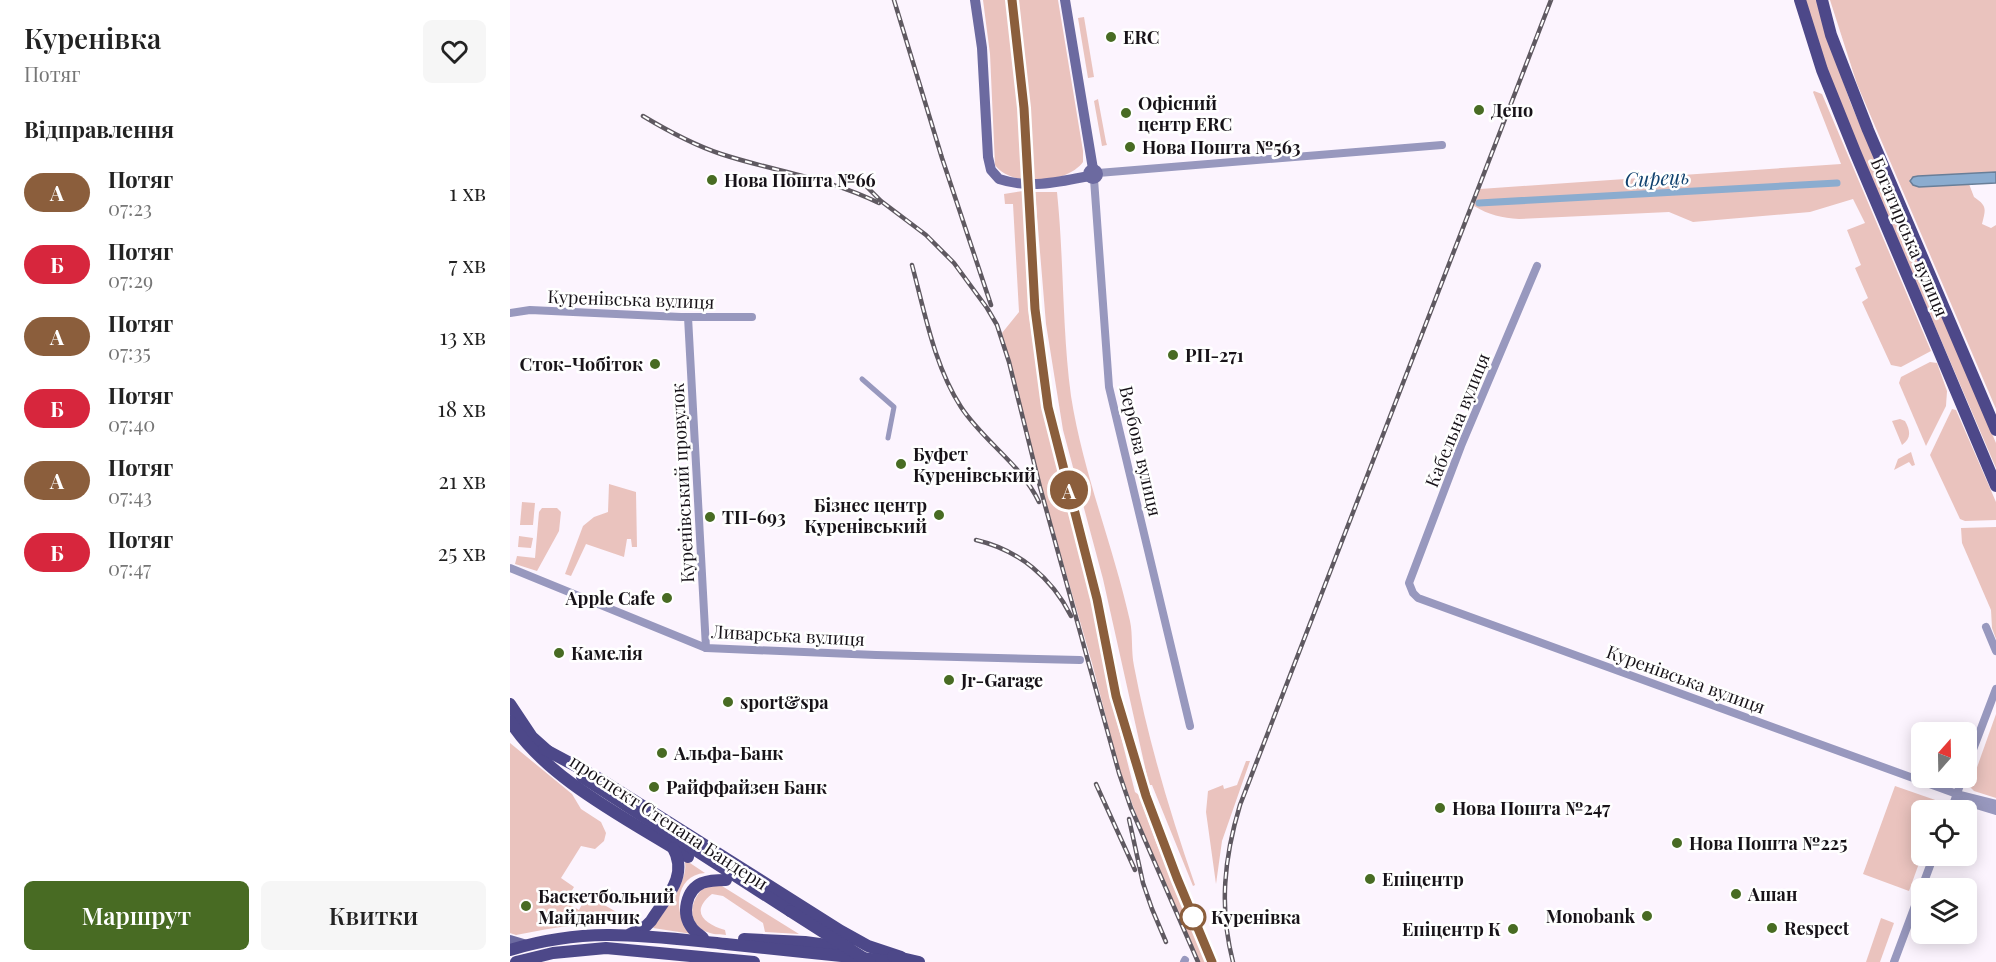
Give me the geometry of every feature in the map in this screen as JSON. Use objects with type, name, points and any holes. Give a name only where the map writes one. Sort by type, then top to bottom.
[{"type":"main road","points":[[975,0],[982,48],[988,157],[991,170],[999,179],[1024,184],[1049,184],[1093,174]]},
{"type":"main road","name":"Вербова вулиця","points":[[1065,0],[1093,174]]},
{"type":"main road","name":"Богатирська вулиця","points":[[1800,0],[1822,70],[1855,152],[1996,486]]},
{"type":"main road","name":"Богатирська вулиця","points":[[1822,0],[1832,34],[1868,130],[1996,430]]},
{"type":"main road","name":"проспект Степана Бандери","points":[[510,704],[532,737],[569,769],[788,915]]},
{"type":"main road","name":"проспект Степана Бандери","points":[[510,721],[514,731],[540,758],[564,777],[672,847],[788,915]]},
{"type":"main road","points":[[544,749],[600,779],[841,931],[901,960]]},
{"type":"main road","points":[[630,934],[651,921],[678,880],[679,864],[672,847]]},
{"type":"main road","points":[[703,938],[691,927],[686,903],[691,891],[700,884],[711,880],[726,880]]},
{"type":"main road","points":[[788,915],[854,959]]},
{"type":"main road","points":[[788,915],[870,962]]},
{"type":"main road","points":[[510,950],[556,938],[630,934],[854,959],[901,960]]},
{"type":"main road","points":[[671,939],[805,942],[919,962]]},
{"type":"main road","points":[[510,940],[527,945]]},
{"type":"main road","points":[[516,962],[553,953],[606,948],[754,962]]},
{"type":"street","points":[[1093,174],[1442,145]]},
{"type":"street","name":"Вербова вулиця","points":[[1093,174],[1109,387],[1190,726]]},
{"type":"street","name":"Кабельна вулиця","points":[[1410,587],[1409,583],[1461,446],[1537,266]]},
{"type":"street","name":"Куренівська вулиця","points":[[510,313],[530,310],[688,317],[752,317]]},
{"type":"street","name":"Куренівський провулок","points":[[688,317],[706,648]]},
{"type":"street","points":[[862,380],[894,406],[888,438]]},
{"type":"street","name":"Ливарська вулиця","points":[[510,568],[706,648],[1080,660]]},
{"type":"street","name":"Куренівська вулиця","points":[[1410,587],[1418,598],[1957,794],[1996,804]]},
{"type":"street","points":[[1986,627],[1996,651]]},
{"type":"street","points":[[1977,739],[1996,689]]},
{"type":"street","points":[[1955,800],[1959,788]]},
{"type":"street","name":"Куренівська вулиця","points":[[1957,794],[1964,801],[1996,812]]},
{"type":"street","points":[[1894,962],[1930,866]]},
{"type":"shaded area","points":[[983,0],[1058,0],[1083,151],[1083,162],[1065,175],[1053,179],[1026,180],[1003,172],[995,165],[990,54]]},
{"type":"shaded area","points":[[1804,0],[1818,0],[1827,36],[1851,104],[1996,443],[1996,468],[1834,91]]},
{"type":"shaded area","points":[[1830,0],[1996,0],[1996,172],[1918,176],[1910,179],[1916,186],[1969,184],[1974,197],[1984,208],[1982,224],[1991,228],[1996,225],[1996,409],[1857,84]]},
{"type":"shaded area","points":[[1084,17],[1094,77],[1088,78],[1078,18]]},
{"type":"shaded area","points":[[1814,91],[1822,94],[1931,351],[1901,367],[1891,365],[1862,302],[1868,298],[1855,268],[1861,265],[1847,230],[1865,223],[1853,199],[1810,212],[1693,222],[1669,212],[1519,219],[1496,216],[1474,206],[1480,189],[1841,164]]},
{"type":"shaded area","points":[[1098,99],[1107,145],[1102,146],[1094,101]]},
{"type":"shaded area","points":[[1023,191],[1029,315],[1037,371],[1049,435],[1084,562],[1109,690],[1135,792],[1139,795],[1206,962],[1200,962],[1143,833],[1119,768],[1092,663],[1041,486],[1002,333],[1019,312],[1013,204],[1005,204],[1004,194]]},
{"type":"shaded area","points":[[1035,192],[1057,192],[1068,371],[1076,425],[1130,621],[1134,666],[1153,749],[1168,804],[1195,885],[1193,886],[1152,785],[1149,785],[1103,579],[1063,430],[1046,324]]},
{"type":"shaded area","points":[[1930,362],[1937,363],[1947,391],[1946,406],[1926,446],[1899,383],[1901,377]]},
{"type":"shaded area","points":[[1952,409],[1956,410],[1996,502],[1996,520],[1965,521],[1960,519],[1930,455]]},
{"type":"shaded area","points":[[1900,419],[1905,421],[1909,434],[1902,445],[1892,421]]},
{"type":"shaded area","points":[[1911,452],[1915,465],[1912,466],[1909,462],[1894,470],[1898,459]]},
{"type":"shaded area","points":[[609,484],[636,492],[637,547],[632,547],[631,539],[627,539],[624,557],[586,544],[571,576],[565,574],[583,526],[594,517],[608,512]]},
{"type":"shaded area","points":[[522,502],[535,503],[533,525],[520,525]]},
{"type":"shaded area","points":[[542,508],[557,508],[561,512],[559,531],[537,571],[515,564],[517,556],[535,558],[539,512]]},
{"type":"shaded area","points":[[1996,527],[1996,639],[1992,628],[1991,610],[1962,543],[1961,528]]},
{"type":"shaded area","points":[[519,536],[533,538],[531,548],[518,547]]},
{"type":"shaded area","points":[[1996,714],[1996,798],[1971,788],[1977,788],[1977,767]]},
{"type":"shaded area","points":[[510,743],[572,794],[581,809],[601,822],[606,833],[604,841],[595,849],[581,846],[561,878],[574,887],[565,902],[579,910],[587,895],[632,921],[574,925],[516,935],[510,933]]},
{"type":"shaded area","points":[[1246,761],[1250,761],[1222,841],[1216,884],[1206,812],[1208,791],[1223,785],[1224,789],[1237,785]]},
{"type":"shaded area","points":[[1895,786],[1935,800],[1911,800],[1911,866],[1918,866],[1914,878],[1911,878],[1909,891],[1863,874]]},
{"type":"shaded area","points":[[684,859],[705,873],[695,875],[687,881],[679,897],[681,917],[692,934],[653,928],[680,885],[684,876]]},
{"type":"shaded area","points":[[706,886],[722,886],[799,934],[765,932],[763,923],[723,896],[712,894],[702,906],[702,916],[706,921],[725,930],[726,935],[712,934],[702,930],[693,919],[692,912],[696,898]]},
{"type":"shaded area","points":[[1881,918],[1894,923],[1880,962],[1866,962]]},
{"type":"water","points":[[1996,172],[1996,183],[1919,187],[1910,181],[1913,177],[1918,176]]},
{"type":"waterway","name":"Сирець","points":[[1479,203],[1837,183]]},
{"type":"railway","points":[[894,0],[942,158],[991,305]]},
{"type":"railway","points":[[1012,0],[1024,108],[1035,309],[1048,407],[1097,599],[1116,696],[1146,797],[1212,962]]},
{"type":"railway","points":[[1233,962],[1226,922],[1225,883],[1230,844],[1240,805],[1551,0]]},
{"type":"railway","points":[[643,116],[711,150],[840,187],[879,203]]},
{"type":"railway","points":[[863,183],[881,201],[926,235],[954,263],[997,325],[1009,362],[1040,487],[1119,773],[1131,808],[1198,962]]},
{"type":"railway","points":[[912,265],[931,338],[952,391],[970,420],[1012,464],[1039,502]]},
{"type":"railway","points":[[976,540],[1020,558],[1044,578],[1071,616]]},
{"type":"railway","points":[[1096,784],[1135,870]]},
{"type":"railway","points":[[1129,819],[1143,883],[1166,942]]},
{"type":"train","name":"A","points":[[1012,0],[1024,108],[1035,309],[1048,407],[1097,599],[1116,696],[1146,796],[1212,962]]},
{"type":"place","name":"ERC","points":[[1111,37]]},
{"type":"place","name":"Депо","points":[[1479,110]]},
{"type":"place","name":"Офісний центр ERC","points":[[1126,113]]},
{"type":"place","name":"Нова Пошта №563","points":[[1130,147]]},
{"type":"place","name":"Нова Пошта №66","points":[[712,180]]},
{"type":"place","name":"РП-271","points":[[1173,355]]},
{"type":"place","name":"Сток-Чобіток","points":[[655,364]]},
{"type":"place","name":"Буфет Куренівський","points":[[901,464]]},
{"type":"place","name":"Бізнес центр Куренівський","points":[[939,515]]},
{"type":"place","name":"ТП-693","points":[[710,517]]},
{"type":"place","name":"Apple Cafe","points":[[667,598]]},
{"type":"place","name":"Камелія","points":[[559,653]]},
{"type":"place","name":"Jr-Garage","points":[[949,680]]},
{"type":"place","name":"sport&spa","points":[[728,702]]},
{"type":"place","name":"Альфа-Банк","points":[[662,753]]},
{"type":"place","name":"Райффайзен Банк","points":[[654,787]]},
{"type":"place","name":"Нова Пошта №247","points":[[1440,808]]},
{"type":"place","name":"Нова Пошта №225","points":[[1677,843]]},
{"type":"place","name":"Епіцентр","points":[[1370,879]]},
{"type":"place","name":"Ашан","points":[[1736,894]]},
{"type":"place","name":"Баскетбольний Майданчик","points":[[526,906]]},
{"type":"place","name":"Monobank","points":[[1647,916]]},
{"type":"place","name":"Куренівка","points":[[1193,917]]},
{"type":"place","name":"Respect","points":[[1772,928]]},
{"type":"place","name":"Епіцентр К","points":[[1513,929]]}]
